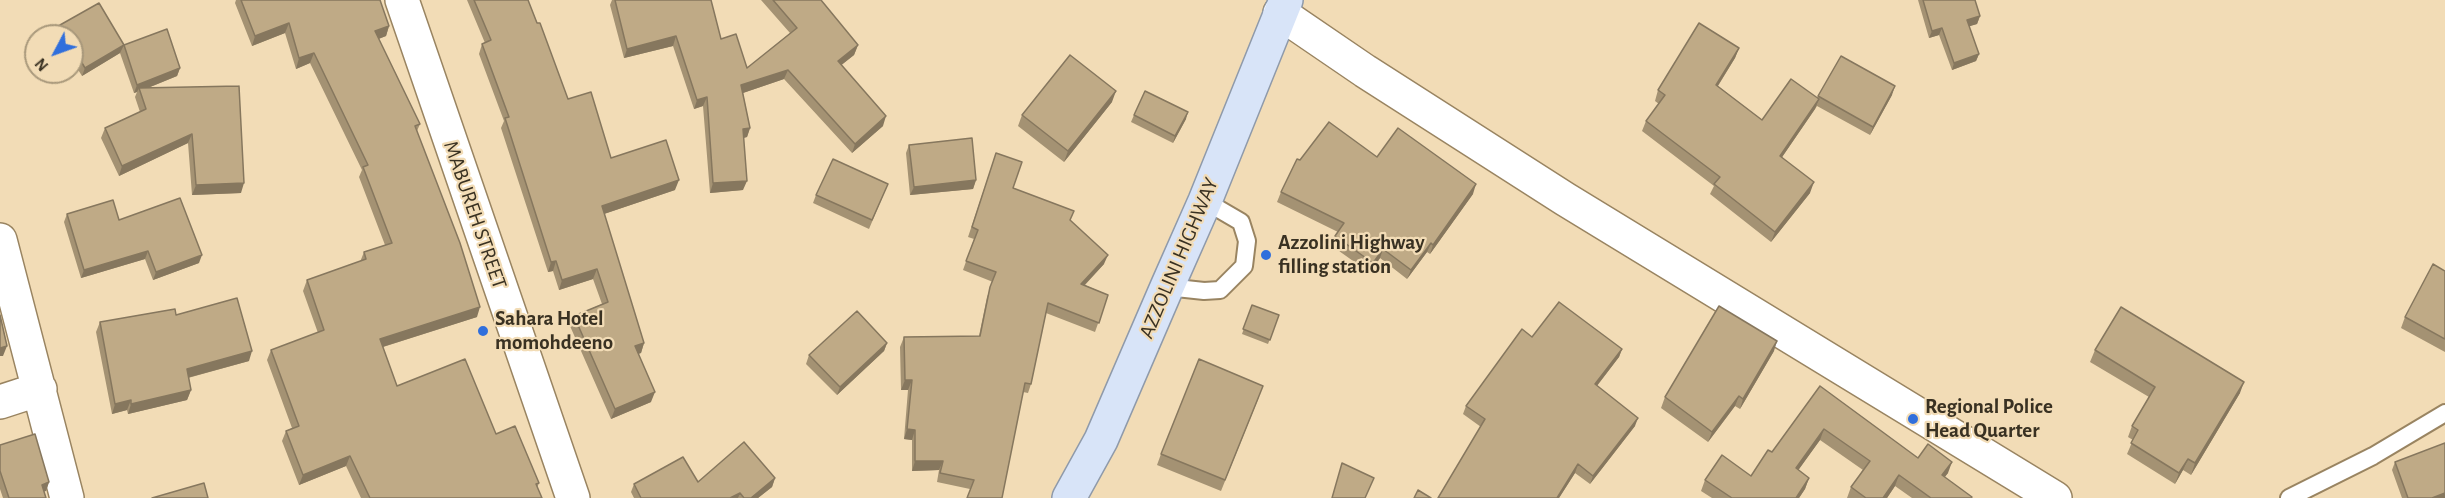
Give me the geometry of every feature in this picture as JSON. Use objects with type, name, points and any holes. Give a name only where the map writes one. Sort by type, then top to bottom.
[{"type":"main road","name":"AZZOLINI HIGHWAY","points":[[1069,498],[1101,440],[1205,201],[1283,7]]},
{"type":"street","name":"MABUREH STREET","points":[[402,0],[573,498]]},
{"type":"street","points":[[1283,7],[1365,71],[1565,199],[2055,498]]},
{"type":"street","points":[[0,240],[67,498]]},
{"type":"street","points":[[0,402],[40,389]]},
{"type":"lane","points":[[1167,287],[1204,291],[1220,290],[1244,266],[1247,241],[1241,222],[1205,201]]},
{"type":"lane","points":[[2289,498],[2373,456],[2445,413]]},
{"type":"building","points":[[241,0],[380,0],[389,26],[375,31],[420,124],[415,126],[460,243],[480,307],[380,339],[397,386],[465,359],[496,434],[515,426],[539,483],[536,484],[542,498],[370,498],[350,456],[303,475],[286,431],[299,426],[271,350],[324,330],[307,280],[366,259],[364,252],[392,243],[363,167],[368,165],[314,53],[299,58],[289,23],[255,36]]},
{"type":"building","points":[[474,0],[528,0],[537,23],[540,23],[568,99],[591,92],[611,158],[666,140],[679,180],[602,206],[644,343],[635,346],[655,392],[615,409],[574,316],[608,302],[597,269],[562,280],[556,261],[551,262],[505,118],[509,117],[482,44],[491,40]]},
{"type":"building","points":[[615,0],[711,0],[721,39],[736,34],[747,68],[797,28],[773,0],[821,0],[858,45],[838,61],[886,116],[855,144],[788,70],[741,85],[750,128],[743,129],[747,181],[713,183],[707,97],[697,100],[676,36],[627,49]]},
{"type":"building","points":[[1923,0],[1975,0],[1980,16],[1967,20],[1979,54],[1954,63],[1942,28],[1932,31]]},
{"type":"building","points":[[99,3],[124,45],[85,68],[84,24],[62,24]]},
{"type":"building","points":[[1699,23],[1739,48],[1716,85],[1762,120],[1791,79],[1819,99],[1780,156],[1814,182],[1775,232],[1714,184],[1720,177],[1646,121],[1665,95],[1658,90]]},
{"type":"building","points":[[167,29],[180,68],[137,85],[124,45]]},
{"type":"building","points":[[1070,55],[1116,91],[1068,151],[1022,115]]},
{"type":"building","points":[[1841,56],[1895,86],[1873,127],[1818,96]]},
{"type":"building","points":[[239,86],[244,183],[196,185],[192,134],[122,166],[105,128],[146,109],[139,88]]},
{"type":"building","points":[[1145,91],[1188,112],[1175,136],[1134,115]]},
{"type":"building","points":[[1329,122],[1377,157],[1398,128],[1476,184],[1433,245],[1431,243],[1411,270],[1383,249],[1373,263],[1335,236],[1344,223],[1281,192],[1297,159],[1300,160]]},
{"type":"building","points":[[972,138],[976,180],[914,187],[909,145]]},
{"type":"building","points":[[996,153],[1022,162],[1013,188],[1074,211],[1070,220],[1108,255],[1081,284],[1108,295],[1099,323],[1048,303],[1031,384],[1025,383],[1002,498],[967,498],[974,480],[940,473],[943,461],[915,461],[915,430],[907,429],[912,380],[905,380],[904,337],[980,336],[990,287],[996,272],[966,261],[978,230],[972,227]]},
{"type":"building","points":[[833,159],[888,184],[872,220],[816,195]]},
{"type":"building","points":[[180,198],[202,255],[156,272],[148,251],[84,270],[67,214],[113,200],[119,220]]},
{"type":"building","points":[[2433,264],[2445,271],[2445,339],[2405,317]]},
{"type":"building","points":[[237,298],[252,351],[187,369],[191,390],[131,404],[131,400],[115,404],[100,322],[175,309],[176,315]]},
{"type":"building","points":[[1559,302],[1622,349],[1595,384],[1638,418],[1593,476],[1578,464],[1557,498],[1438,498],[1485,419],[1466,406],[1522,329],[1532,337]]},
{"type":"building","points":[[1252,305],[1279,315],[1270,340],[1243,329]]},
{"type":"building","points":[[1719,306],[1777,341],[1743,399],[1739,396],[1712,432],[1665,397]]},
{"type":"building","points":[[2121,307],[2244,382],[2195,463],[2188,459],[2179,473],[2131,443],[2138,430],[2132,426],[2155,387],[2095,350]]},
{"type":"building","points":[[857,311],[887,343],[840,387],[809,355]]},
{"type":"building","points":[[0,315],[7,346],[0,348]]},
{"type":"building","points":[[1199,359],[1263,386],[1225,480],[1161,454]]},
{"type":"building","points":[[1820,386],[1918,458],[1928,444],[1952,462],[1942,475],[1972,497],[1931,498],[1899,475],[1883,498],[1866,498],[1851,487],[1870,461],[1824,429],[1796,468],[1809,478],[1796,498],[1732,498],[1705,480],[1722,455],[1751,476],[1768,450],[1772,452]]},
{"type":"building","points":[[35,434],[49,482],[42,485],[46,498],[9,498],[0,471],[0,445]]},
{"type":"building","points":[[744,442],[775,478],[751,498],[744,498],[740,493],[730,498],[641,498],[634,484],[683,457],[698,482]]},
{"type":"building","points":[[2445,443],[2445,493],[2432,498],[2408,498],[2395,462]]},
{"type":"building","points":[[1342,463],[1374,478],[1365,498],[1332,498]]},
{"type":"building","points":[[204,483],[208,498],[152,498]]},
{"type":"building","points":[[1418,490],[1431,498],[1414,498]]},
{"type":"place","name":"Azzolini Highway filling station","points":[[1266,255]]},
{"type":"place","name":"Sahara Hotel momohdeeno","points":[[483,331]]},
{"type":"place","name":"Regional Police Head Quarter","points":[[1913,419]]}]
